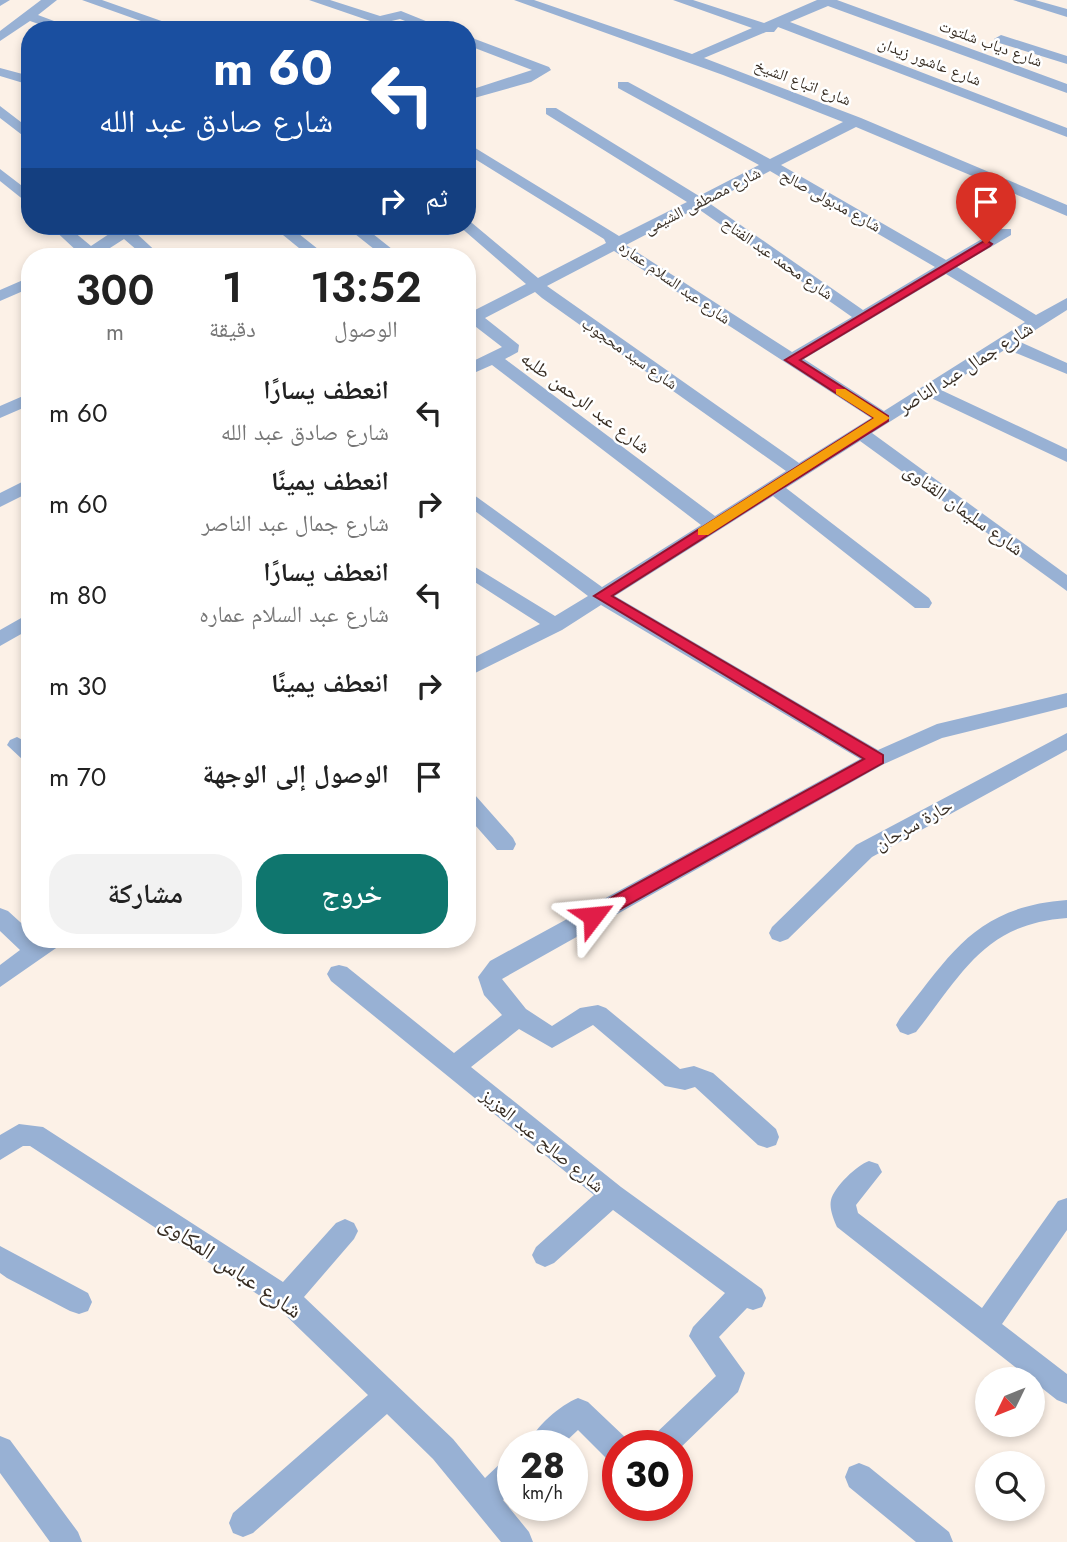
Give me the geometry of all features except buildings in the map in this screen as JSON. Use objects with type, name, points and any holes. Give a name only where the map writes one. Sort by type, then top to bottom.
[{"type":"street","points":[[24,21],[50,0]]},
{"type":"street","points":[[89,0],[153,21]]},
{"type":"street","points":[[316,0],[379,20],[401,15],[417,21]]},
{"type":"street","name":"شارع اتباع الشيخ","points":[[521,0],[693,58],[856,121],[1067,211]]},
{"type":"street","name":"شارع عاشور زيدان","points":[[680,0],[775,26],[1067,133]]},
{"type":"street","points":[[693,58],[775,26],[828,0]]},
{"type":"street","name":"شارع دياب شلتوت","points":[[828,0],[1067,89]]},
{"type":"street","points":[[1020,0],[1067,13]]},
{"type":"street","points":[[30,17],[43,21]]},
{"type":"street","points":[[0,37],[21,23]]},
{"type":"street","points":[[1001,39],[1067,60]]},
{"type":"street","points":[[476,44],[544,70],[526,79],[476,93]]},
{"type":"street","points":[[0,72],[21,78]]},
{"type":"street","name":"شارع مدبولى صالح","points":[[623,85],[861,215],[1036,322]]},
{"type":"street","points":[[0,110],[21,129]]},
{"type":"street","name":"شارع محمد عبد الفتاح","points":[[551,111],[698,202],[863,317]]},
{"type":"street","name":"شارع مصطفى الشيمى","points":[[476,312],[536,285],[856,121]]},
{"type":"street","name":"شارع عبد السلام عماره","points":[[476,154],[611,236],[615,245],[883,418]]},
{"type":"street","points":[[0,173],[21,192]]},
{"type":"street","points":[[791,360],[1005,232]]},
{"type":"street","name":"شارع سيد محجوب","points":[[476,234],[536,285],[799,472]]},
{"type":"street","points":[[67,235],[79,248]]},
{"type":"street","points":[[98,248],[116,235]]},
{"type":"street","points":[[130,235],[144,248]]},
{"type":"street","points":[[292,235],[308,248]]},
{"type":"street","points":[[365,235],[382,248]]},
{"type":"street","points":[[0,296],[21,286]]},
{"type":"street","name":"شارع جمال عبد الناصر","points":[[476,665],[555,625],[1067,303]]},
{"type":"street","name":"شارع عبد الرحمن طلبه","points":[[476,319],[511,345],[512,348],[496,357],[497,361],[714,525]]},
{"type":"street","points":[[1005,342],[1066,367]]},
{"type":"street","points":[[476,367],[496,357]]},
{"type":"street","points":[[928,390],[1067,456]]},
{"type":"street","points":[[0,413],[21,402]]},
{"type":"street","name":"شارع سليمان القناوى","points":[[860,433],[1067,585]]},
{"type":"street","points":[[774,488],[922,603]]},
{"type":"street","points":[[0,501],[21,489]]},
{"type":"street","points":[[476,503],[601,596],[877,759]]},
{"type":"street","points":[[476,574],[555,625]]},
{"type":"street","points":[[0,639],[21,626]]},
{"type":"street","points":[[767,1137],[704,1080],[698,1076],[684,1080],[674,1079],[598,1015],[588,1014],[552,1038],[518,1016],[492,988],[490,977],[498,968],[877,759],[937,732],[1067,700]]},
{"type":"street","name":"حارة سرحان","points":[[780,933],[864,851],[1067,741]]},
{"type":"street","points":[[476,811],[505,844]]},
{"type":"street","points":[[908,1025],[974,945],[995,928],[1052,910],[1067,909]]},
{"type":"street","points":[[0,917],[21,931]]},
{"type":"street","points":[[0,978],[40,948]]},
{"type":"street","name":"شارع صالح عبد العزيز","points":[[338,974],[612,1195],[749,1295],[702,1336],[732,1373],[728,1383],[680,1430]]},
{"type":"street","points":[[453,1068],[518,1016]]},
{"type":"street","name":"شارع عباس المكاوى","points":[[0,1149],[19,1135],[34,1135],[286,1298],[443,1449],[519,1542]]},
{"type":"street","points":[[869,1172],[847,1194],[842,1212],[846,1219],[1067,1391]]},
{"type":"street","points":[[545,1255],[612,1195]]},
{"type":"street","points":[[984,1326],[1067,1209]]},
{"type":"street","points":[[286,1298],[345,1231]]},
{"type":"street","points":[[0,1258],[16,1270],[79,1302]]},
{"type":"street","points":[[243,1523],[388,1395]]},
{"type":"street","points":[[558,1430],[578,1411],[602,1434]]},
{"type":"street","points":[[0,1450],[68,1542]]},
{"type":"street","points":[[859,1477],[939,1542]]},
{"type":"street","points":[[483,1499],[497,1486]]},
{"type":"slow traffic","points":[[703,532],[883,418],[841,392]]},
{"type":"route","points":[[593,916],[877,759],[601,596],[883,418],[791,360],[986,244]]}]
